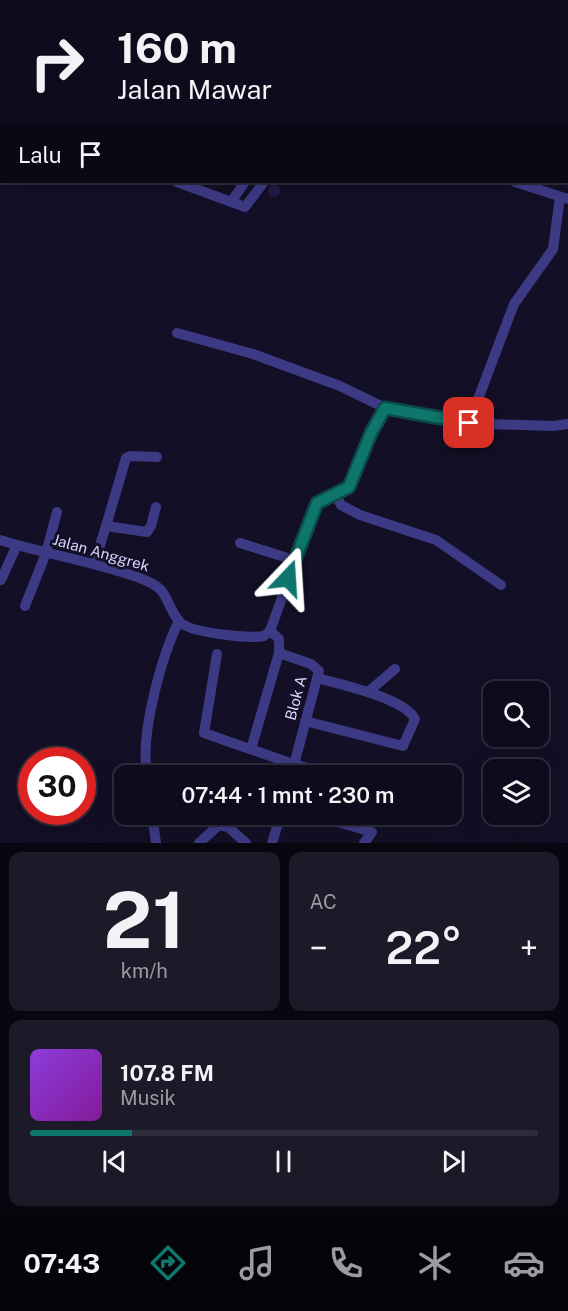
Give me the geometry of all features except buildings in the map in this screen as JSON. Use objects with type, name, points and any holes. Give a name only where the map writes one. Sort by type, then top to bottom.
[{"type":"street","points":[[231,202],[244,183]]},
{"type":"street","points":[[193,184],[245,207],[263,183]]},
{"type":"street","points":[[469,423],[514,304],[553,249],[564,198],[518,183]]},
{"type":"street","points":[[177,333],[230,346],[314,376],[385,408],[469,423],[553,426],[568,424]]},
{"type":"street","points":[[146,765],[145,755],[148,730],[161,668],[179,621],[190,628],[208,632],[258,637],[270,631],[294,560],[317,503],[349,487],[371,433],[385,408]]},
{"type":"street","points":[[94,564],[126,458],[131,456],[157,457]]},
{"type":"street","points":[[335,494],[341,504],[360,515],[436,540],[501,585]]},
{"type":"street","points":[[106,526],[147,532],[156,507]]},
{"type":"street","points":[[25,606],[46,553],[57,512]]},
{"type":"street","name":"Jalan Anggrek","points":[[0,540],[94,564],[156,585],[170,601],[179,621]]},
{"type":"street","points":[[240,543],[294,560]]},
{"type":"street","points":[[1,580],[17,545]]},
{"type":"street","points":[[251,749],[279,653],[279,639],[270,631]]},
{"type":"street","name":"Blok A","points":[[279,653],[311,664],[319,671],[293,764]]},
{"type":"street","points":[[217,654],[203,731],[297,765]]},
{"type":"street","points":[[368,692],[395,669]]},
{"type":"street","points":[[305,721],[403,746],[415,719],[412,714],[368,692],[317,678]]},
{"type":"street","points":[[154,825],[156,843]]},
{"type":"street","points":[[199,843],[219,825],[228,827],[246,843]]},
{"type":"street","points":[[272,843],[278,825]]},
{"type":"street","points":[[348,825],[372,832],[364,843]]},
{"type":"route","points":[[288,578],[317,503],[349,487],[375,424],[385,408],[458,423],[469,423]]}]
